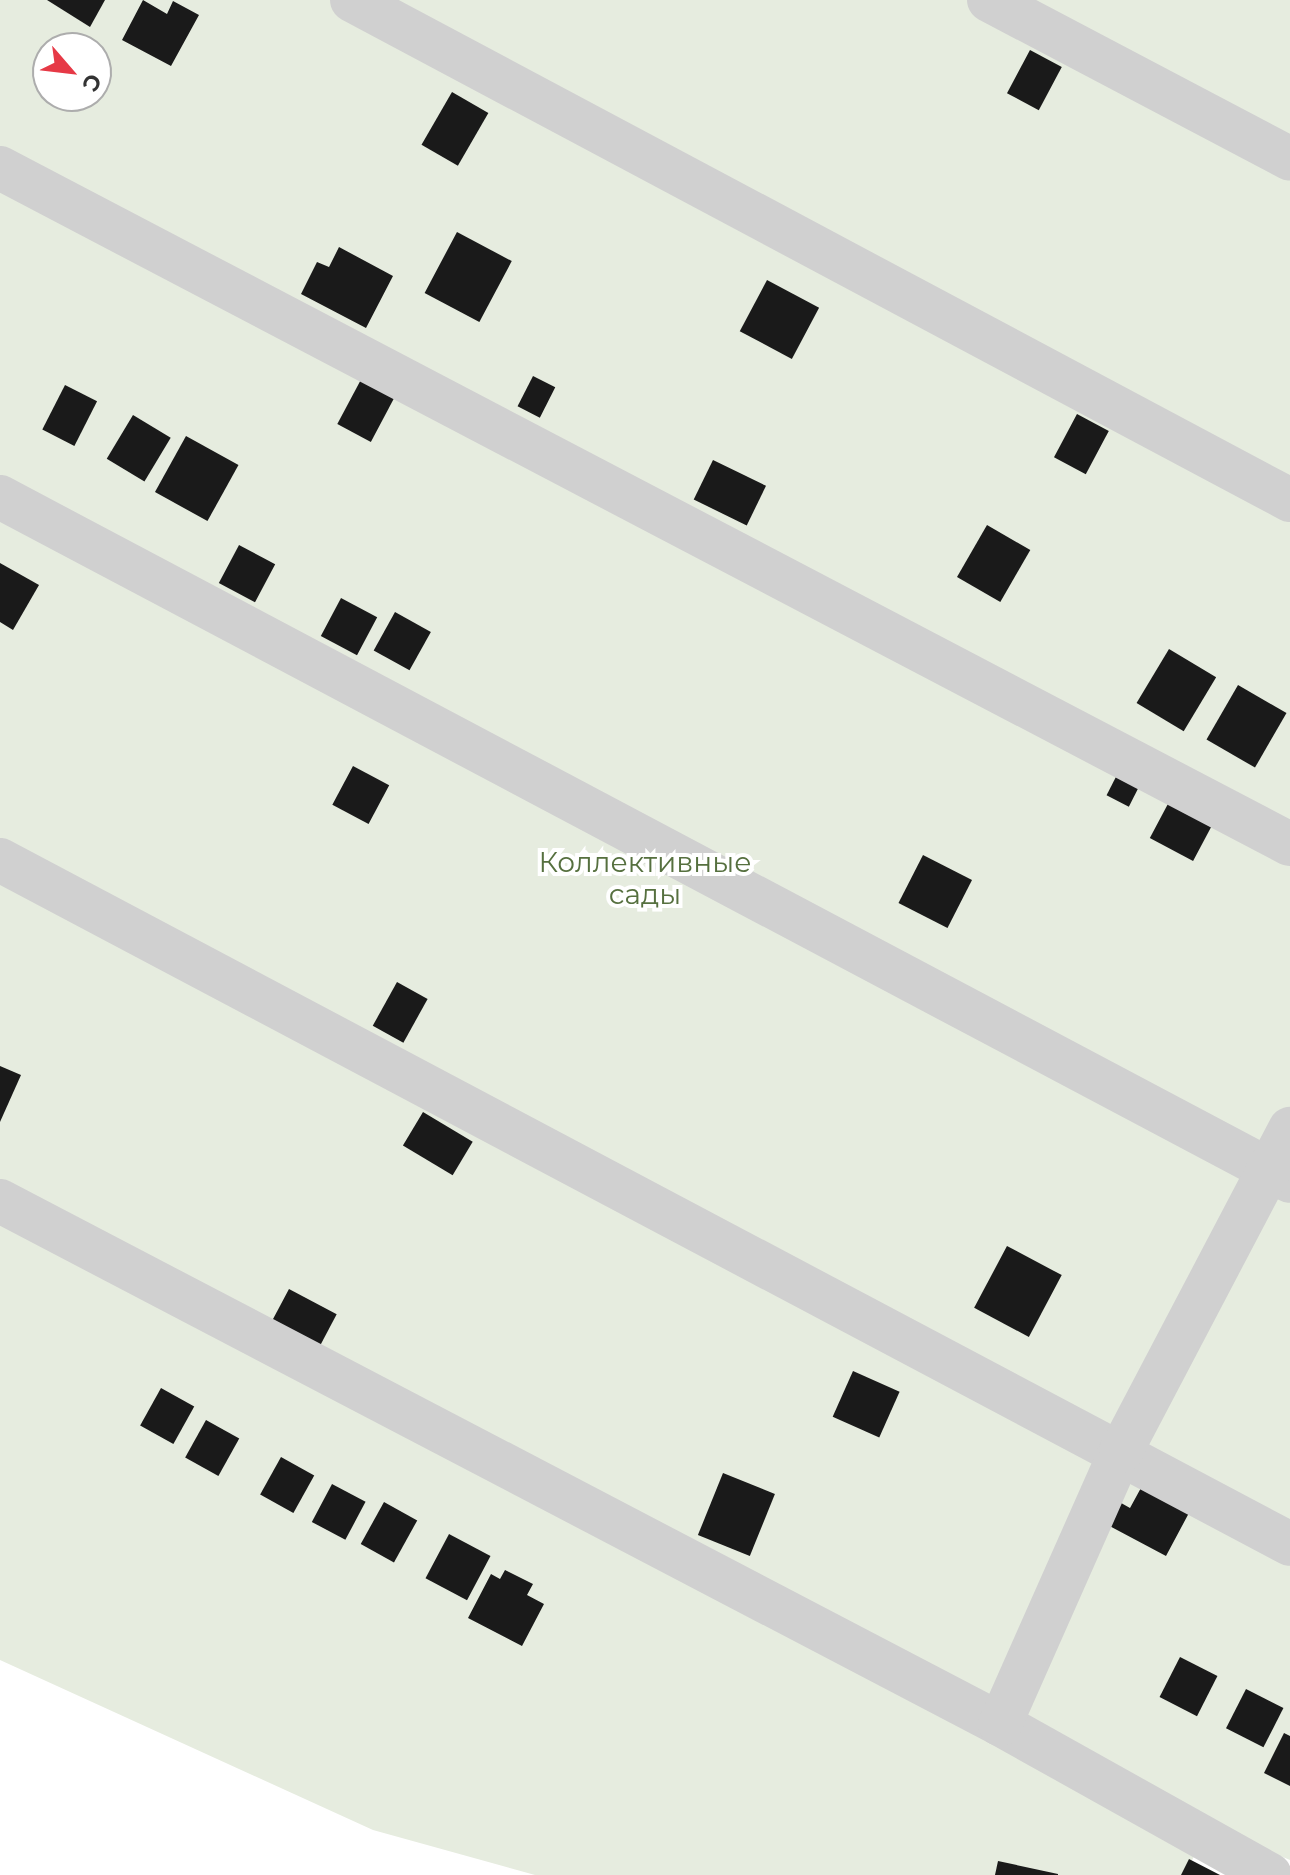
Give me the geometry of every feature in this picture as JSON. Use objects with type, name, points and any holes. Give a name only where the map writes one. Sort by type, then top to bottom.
[{"type":"street","points":[[352,0],[1290,500]]},
{"type":"street","points":[[989,0],[1290,159]]},
{"type":"street","points":[[0,168],[1290,844]]},
{"type":"street","points":[[0,497],[1280,1176]]},
{"type":"street","points":[[0,860],[1121,1451],[1290,1544]]},
{"type":"street","points":[[1000,1724],[1121,1451],[1280,1176],[1290,1129]]},
{"type":"street","points":[[0,1201],[1000,1724],[1270,1875]]},
{"type":"green space","name":"Коллективные сады","points":[[0,0],[1290,0],[1290,1860],[1210,1827],[1184,1875],[535,1875],[373,1830],[0,1660]]},
{"type":"building","points":[[47,0],[105,0],[90,27]]},
{"type":"building","points":[[143,0],[167,14],[173,1],[199,15],[171,66],[122,40]]},
{"type":"building","points":[[1030,50],[1062,67],[1039,110],[1007,93]]},
{"type":"building","points":[[452,92],[488,113],[458,166],[422,145]]},
{"type":"building","points":[[457,232],[512,261],[479,322],[425,293]]},
{"type":"building","points":[[339,247],[393,276],[366,328],[301,294],[317,262],[329,267]]},
{"type":"building","points":[[767,280],[819,308],[792,359],[740,331]]},
{"type":"building","points":[[365,372],[399,390],[371,442],[337,424]]},
{"type":"building","points":[[533,376],[555,387],[540,418],[518,406]]},
{"type":"building","points":[[65,385],[97,401],[74,446],[42,430]]},
{"type":"building","points":[[1077,414],[1109,431],[1086,474],[1054,457]]},
{"type":"building","points":[[133,415],[171,438],[144,481],[107,459]]},
{"type":"building","points":[[186,436],[238,465],[207,521],[155,492]]},
{"type":"building","points":[[713,460],[766,486],[747,525],[694,500]]},
{"type":"building","points":[[987,525],[1030,550],[1000,602],[957,577]]},
{"type":"building","points":[[239,545],[275,564],[255,602],[219,583]]},
{"type":"building","points":[[0,563],[39,585],[13,630],[0,622]]},
{"type":"building","points":[[341,598],[377,617],[357,655],[321,636]]},
{"type":"building","points":[[395,612],[431,632],[410,670],[374,650]]},
{"type":"building","points":[[1169,649],[1216,677],[1184,731],[1137,703]]},
{"type":"building","points":[[1238,685],[1286,713],[1255,768],[1206,740]]},
{"type":"building","points":[[1122,765],[1144,776],[1129,807],[1107,795]]},
{"type":"building","points":[[353,766],[389,785],[369,824],[332,805]]},
{"type":"building","points":[[1170,800],[1213,823],[1193,861],[1150,838]]},
{"type":"building","points":[[923,855],[972,880],[947,928],[898,903]]},
{"type":"building","points":[[397,982],[428,999],[403,1043],[373,1026]]},
{"type":"building","points":[[0,1066],[21,1075],[0,1122]]},
{"type":"building","points":[[423,1112],[473,1142],[453,1175],[403,1145]]},
{"type":"building","points":[[1007,1246],[1062,1275],[1029,1337],[974,1308]]},
{"type":"building","points":[[289,1289],[337,1314],[319,1348],[271,1323]]},
{"type":"building","points":[[853,1371],[900,1392],[879,1437],[833,1417]]},
{"type":"building","points":[[161,1388],[194,1406],[173,1444],[140,1426]]},
{"type":"building","points":[[206,1420],[239,1438],[218,1476],[185,1458]]},
{"type":"building","points":[[281,1457],[314,1475],[293,1513],[260,1495]]},
{"type":"building","points":[[723,1473],[775,1494],[750,1556],[698,1535]]},
{"type":"building","points":[[332,1484],[366,1502],[345,1540],[312,1522]]},
{"type":"building","points":[[1142,1486],[1190,1511],[1166,1556],[1102,1522],[1114,1499],[1130,1508]]},
{"type":"building","points":[[384,1502],[417,1520],[394,1562],[361,1544]]},
{"type":"building","points":[[449,1534],[490,1556],[467,1600],[426,1578]]},
{"type":"building","points":[[505,1570],[533,1584],[527,1595],[544,1604],[522,1646],[468,1618],[491,1574],[500,1579]]},
{"type":"building","points":[[1180,1657],[1217,1676],[1197,1716],[1160,1697]]},
{"type":"building","points":[[1246,1689],[1283,1708],[1263,1747],[1226,1728]]},
{"type":"building","points":[[1284,1733],[1290,1736],[1290,1786],[1264,1773]]},
{"type":"building","points":[[1189,1859],[1220,1875],[1181,1875]]},
{"type":"building","points":[[998,1861],[1058,1874],[1058,1875],[995,1875]]}]
